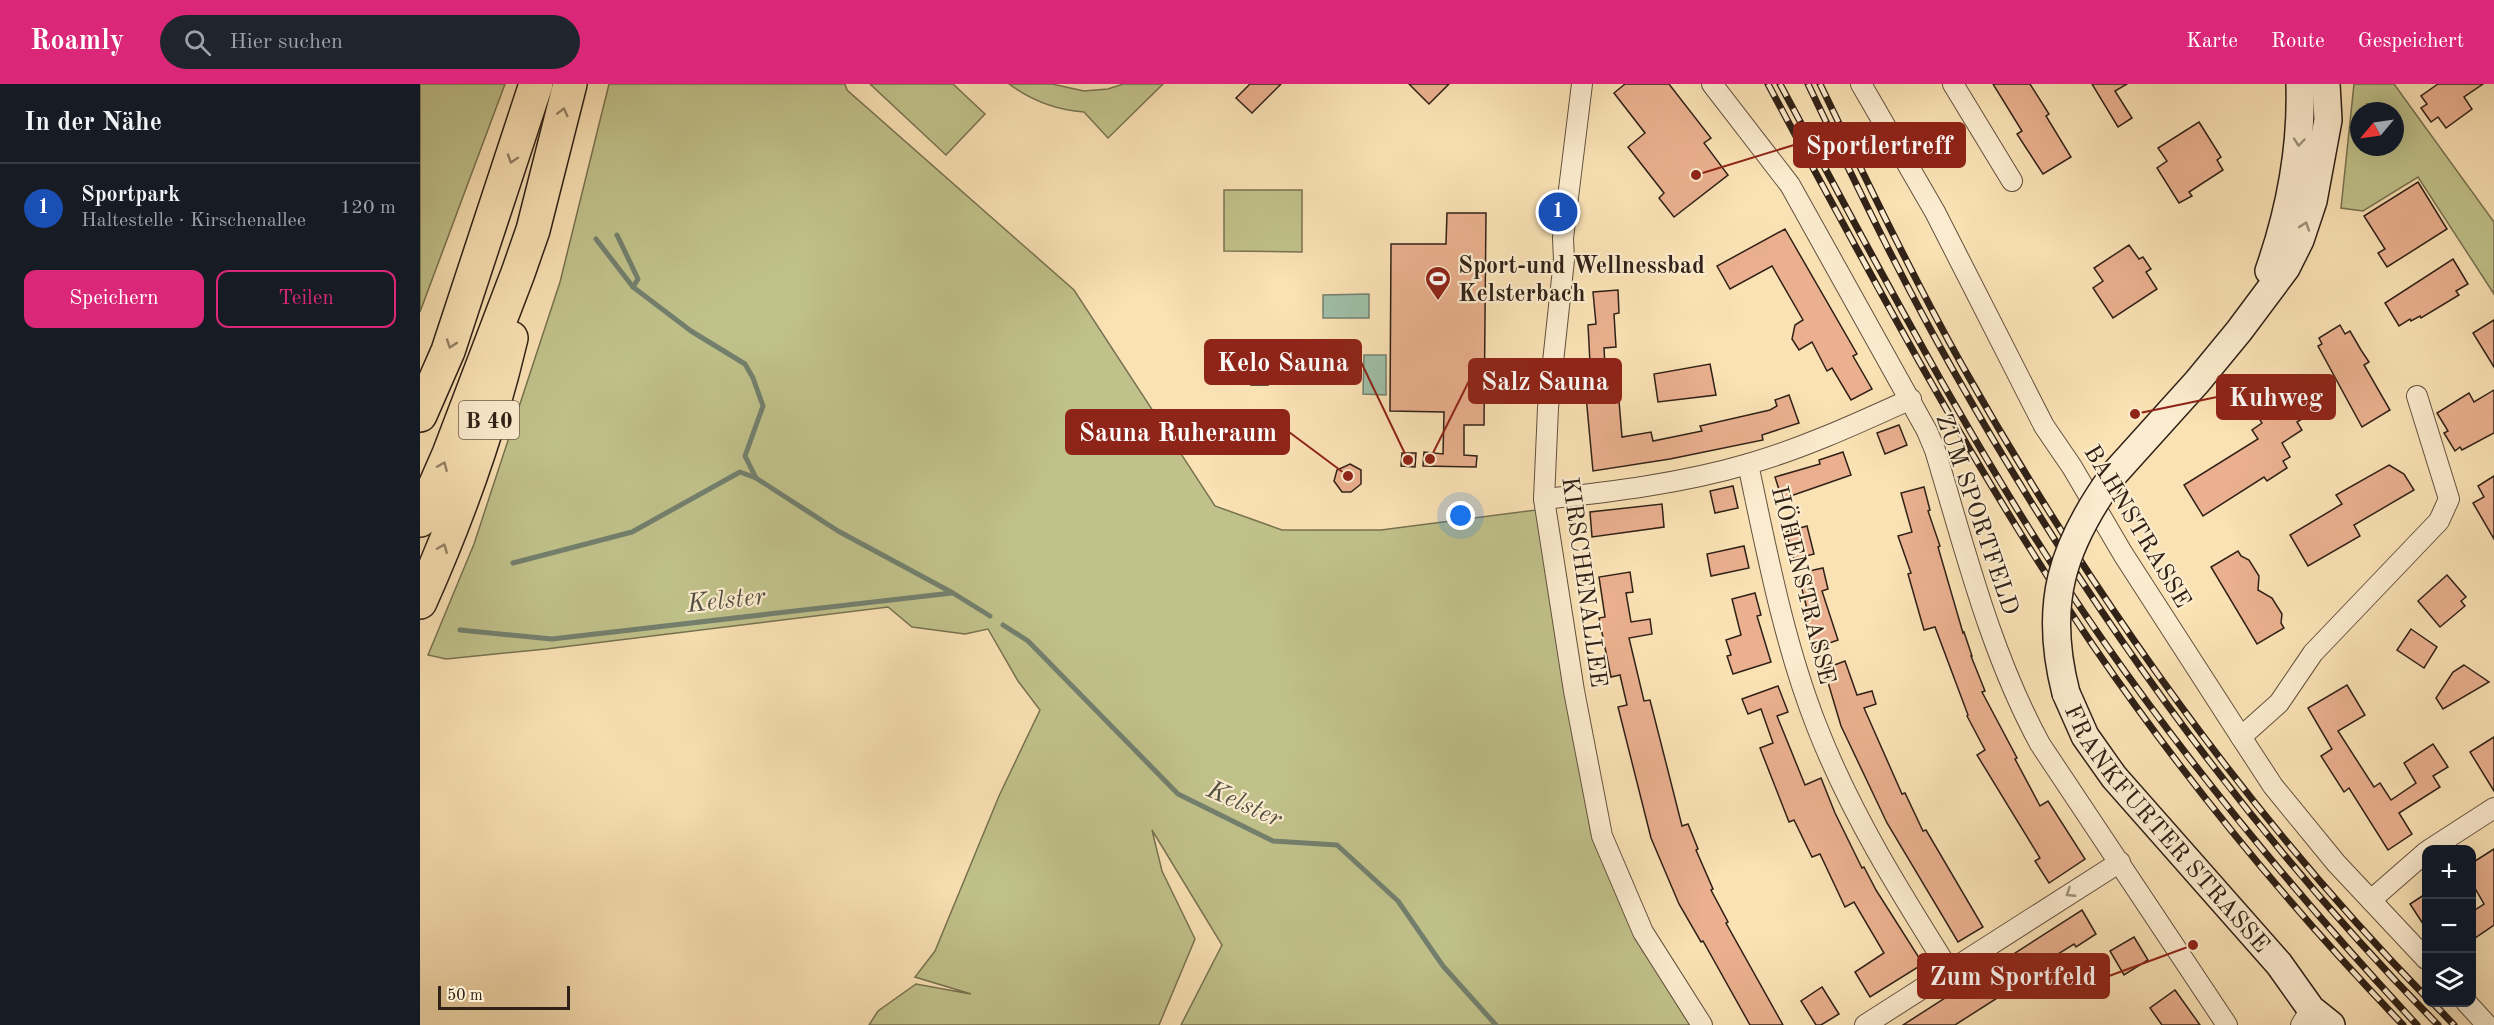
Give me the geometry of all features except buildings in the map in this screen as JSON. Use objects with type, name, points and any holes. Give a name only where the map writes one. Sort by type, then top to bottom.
[{"type":"highway","name":"B 40","points":[[420,415],[448,351],[536,84]]},
{"type":"highway","name":"B 40","points":[[420,602],[465,490],[498,391],[521,297],[532,230],[570,84]]},
{"type":"highway","points":[[420,520],[448,454],[532,230]]},
{"type":"street","name":"KIRSCHENALLEE","points":[[1582,84],[1563,238],[1564,260],[1547,418],[1544,499],[1574,692],[1602,836],[1643,932],[1702,1025]]},
{"type":"street","name":"ZUM SPORTFELD","points":[[1712,84],[1790,185],[1911,399],[1935,450],[1984,612],[2020,708],[2040,744],[2227,1025]]},
{"type":"street","name":"BAHNSTRASSE","points":[[1861,84],[1935,212],[2044,426],[2064,453],[2123,554],[2241,737],[2274,786],[2336,863],[2422,954]]},
{"type":"street","points":[[1953,84],[2012,181]]},
{"type":"street","points":[[2246,321],[2280,240],[2291,190],[2301,118],[2300,84]]},
{"type":"street","name":"FRANKFURTER STRASSE","points":[[2315,1020],[2280,964],[2098,756],[2074,715],[2066,693],[2055,642],[2058,592],[2068,554],[2083,521],[2114,474],[2246,321],[2286,268],[2300,240],[2313,201],[2328,120],[2326,84]]},
{"type":"street","points":[[2241,737],[2279,703],[2313,653],[2445,512],[2449,499],[2417,396]]},
{"type":"street","points":[[1544,499],[1627,489],[1748,464],[1815,441],[1911,399]]},
{"type":"street","name":"HÖHENSTRASSE","points":[[1748,464],[1779,608],[1795,665],[1817,727],[1852,806],[1874,848],[1949,970]]},
{"type":"street","points":[[2437,845],[2494,808]]},
{"type":"street","points":[[2371,900],[2422,856]]},
{"type":"street","points":[[1865,1025],[2120,862]]},
{"type":"street","points":[[2471,1007],[2487,1025]]},
{"type":"green space","points":[[420,84],[505,84],[420,312]]},
{"type":"green space","points":[[609,84],[845,84],[847,90],[1074,290],[1215,506],[1282,530],[1381,530],[1536,510],[1591,833],[1636,938],[1690,1025],[1181,1025],[1222,945],[1152,830],[1162,871],[1195,939],[1159,1025],[869,1025],[878,1011],[916,984],[971,994],[915,977],[935,951],[999,796],[1040,710],[1018,681],[988,629],[965,634],[912,627],[888,607],[546,649],[446,659],[428,655],[474,544],[560,282]]},
{"type":"green space","points":[[870,84],[953,84],[985,114],[946,155]]},
{"type":"green space","points":[[1009,84],[1052,84],[1084,91],[1108,89],[1123,84],[1163,84],[1108,138],[1084,112],[1045,104]]},
{"type":"green space","points":[[2354,84],[2394,84],[2494,222],[2494,294],[2418,177],[2363,211],[2341,208],[2350,122],[2350,156],[2404,156],[2404,102],[2352,102]]},
{"type":"green space","points":[[1224,190],[1302,190],[1302,252],[1224,251]]},
{"type":"shaded area","points":[[1369,294],[1369,318],[1323,318],[1323,295]]},
{"type":"shaded area","points":[[1364,355],[1386,355],[1386,395],[1363,394]]},
{"type":"waterway","points":[[617,235],[638,279],[633,287]]},
{"type":"waterway","points":[[596,239],[633,287],[691,331],[745,364],[753,378],[763,406],[745,456],[756,478],[838,531],[953,593],[990,616]]},
{"type":"waterway","points":[[513,563],[632,532],[740,472],[756,478]]},
{"type":"waterway","name":"Kelster","points":[[460,630],[552,639],[952,593]]},
{"type":"waterway","name":"Kelster","points":[[1003,625],[1028,641],[1178,794],[1273,841],[1337,845],[1398,901],[1443,966],[1496,1025]]},
{"type":"railway","points":[[1768,84],[1883,297],[1963,438],[2092,644],[2127,695],[2240,841],[2319,934],[2403,1025]]},
{"type":"railway","points":[[1780,84],[1933,366],[2014,505],[2057,573],[2138,690],[2253,838],[2333,932],[2417,1025]]},
{"type":"railway","points":[[1808,84],[1933,335],[2004,458],[2058,545],[2174,714],[2236,795],[2300,874],[2438,1025]]},
{"type":"railway","points":[[1820,84],[1943,331],[2011,450],[2117,616],[2233,775],[2294,851],[2422,993]]},
{"type":"railway","points":[[2437,1007],[2454,1025]]},
{"type":"place","name":"Sportlertreff","points":[[1696,175]]},
{"type":"place","name":"Sportpark","points":[[1558,212]]},
{"type":"place","name":"Sport-und Wellnessbad Kelsterbach","points":[[1438,302]]},
{"type":"place","name":"Kuhweg","points":[[2135,414]]},
{"type":"place","name":"Salz Sauna","points":[[1430,459]]},
{"type":"place","name":"Kelo Sauna","points":[[1408,460]]},
{"type":"place","name":"Sauna Ruheraum","points":[[1348,476]]},
{"type":"place","name":"Zum Sportfeld","points":[[2193,945]]}]
